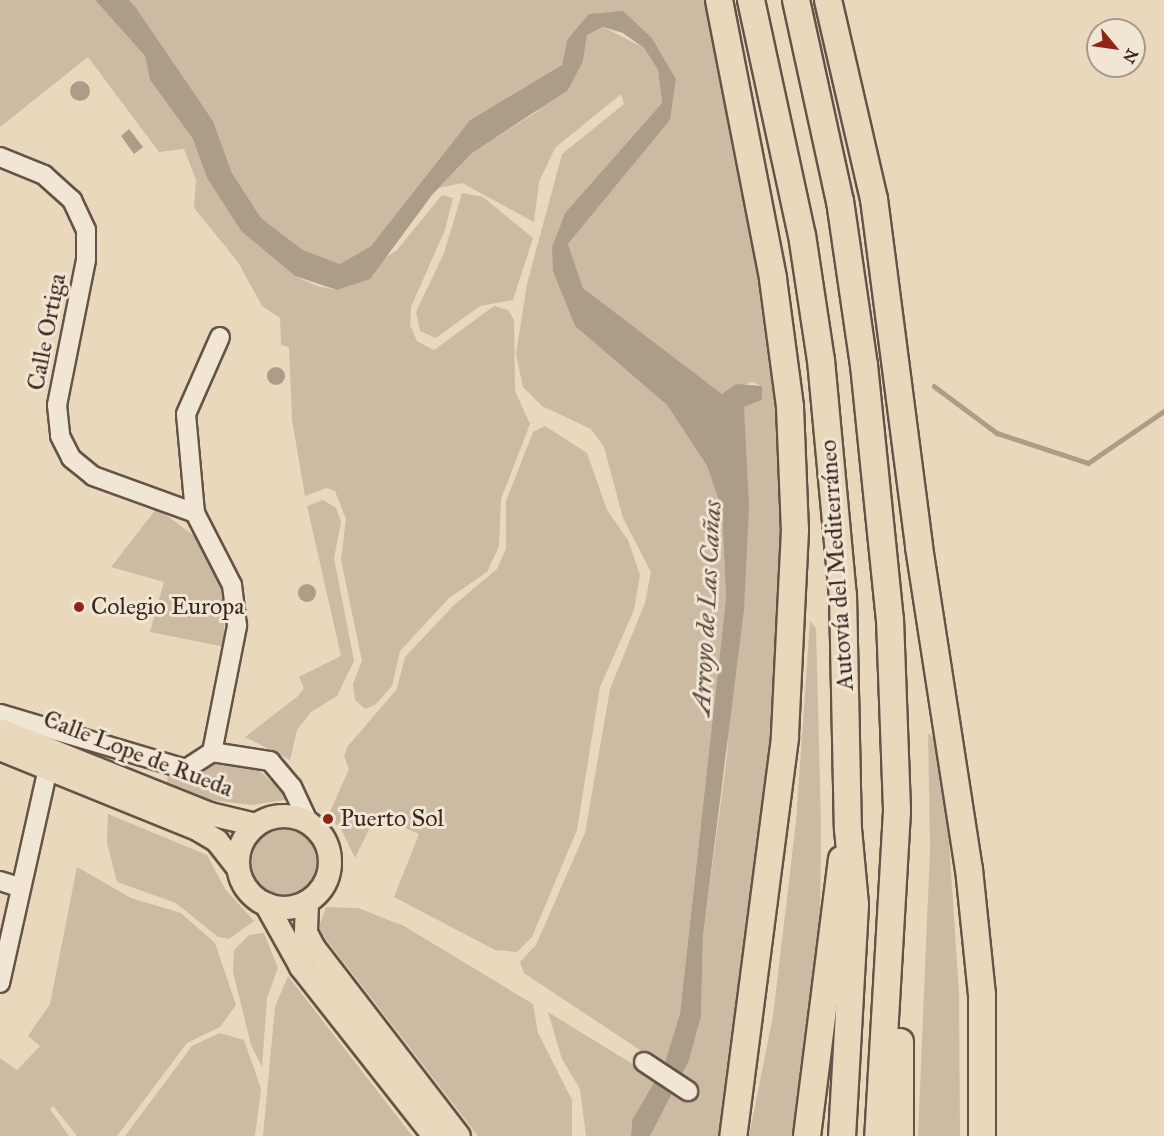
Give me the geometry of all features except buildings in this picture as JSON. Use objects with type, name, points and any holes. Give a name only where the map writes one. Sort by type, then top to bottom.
[{"type":"highway","points":[[719,0],[773,279],[790,407],[795,530],[785,738],[733,1136]]},
{"type":"highway","name":"Autovía del Mediterráneo","points":[[751,0],[802,235],[821,360],[843,595],[848,829],[855,905],[842,1136]]},
{"type":"highway","name":"Autovía del Mediterráneo","points":[[796,0],[840,201],[864,365],[890,619],[897,811],[878,1136]]},
{"type":"highway","points":[[828,0],[874,199],[919,547],[969,869],[982,995],[982,1136]]},
{"type":"highway","points":[[897,811],[900,1136]]},
{"type":"highway","points":[[807,1136],[848,829]]},
{"type":"main road","name":"Calle Lope de Rueda","points":[[0,730],[210,814],[256,825]]},
{"type":"main road","name":"Calle Lope de Rueda","points":[[0,749],[199,830],[222,847],[238,868]]},
{"type":"main road","points":[[266,904],[287,908],[307,902],[326,881],[330,864],[327,846],[308,822],[282,816],[256,825],[241,844],[238,868],[247,890],[266,904],[301,967],[434,1136]]},
{"type":"main road","points":[[307,902],[306,933],[314,948],[459,1136]]},
{"type":"street","name":"Calle Ortiga","points":[[0,157],[44,175],[72,200],[86,230],[86,260],[57,405],[60,436],[71,458],[93,476],[195,513]]},
{"type":"street","points":[[212,752],[237,626],[232,585],[195,513],[186,414],[220,337]]},
{"type":"street","name":"Calle Lope de Rueda","points":[[0,714],[186,769],[212,752],[270,761],[292,787],[308,822]]},
{"type":"street","points":[[1,976],[48,768]]},
{"type":"street","points":[[0,881],[20,887]]},
{"type":"street","points":[[644,1062],[688,1090]]},
{"type":"shaded area","points":[[0,0],[95,0],[145,56],[150,80],[193,139],[207,178],[241,231],[295,276],[317,286],[337,290],[397,250],[442,195],[453,198],[445,230],[411,307],[410,325],[417,341],[434,350],[494,306],[508,310],[514,320],[515,391],[530,424],[501,499],[499,546],[487,572],[449,598],[400,651],[392,686],[375,705],[365,709],[355,700],[353,684],[362,661],[341,560],[346,519],[335,491],[326,488],[305,496],[292,420],[289,347],[281,345],[280,318],[262,306],[238,262],[194,208],[196,180],[184,149],[159,152],[88,57],[0,127]]},
{"type":"shaded area","points":[[95,0],[129,0],[136,8],[213,121],[232,173],[261,218],[303,250],[340,264],[371,246],[470,120],[562,65],[567,40],[589,14],[623,11],[652,38],[676,79],[670,120],[568,244],[583,288],[722,394],[736,384],[762,386],[762,400],[744,407],[749,507],[744,609],[703,936],[701,1016],[689,1060],[650,1136],[631,1136],[632,1120],[664,1066],[680,1013],[726,598],[722,509],[707,466],[667,405],[575,326],[553,271],[552,247],[565,213],[662,103],[658,70],[644,48],[623,33],[603,27],[587,35],[583,61],[568,90],[471,154],[432,195],[370,279],[337,290],[295,276],[241,231],[207,178],[193,139],[150,80],[145,56]]},
{"type":"shaded area","points":[[129,0],[705,0],[771,322],[785,555],[765,822],[725,1136],[650,1136],[701,1016],[703,936],[727,756],[744,407],[762,400],[762,386],[752,382],[722,394],[583,288],[568,244],[670,120],[676,79],[652,38],[623,12],[567,40],[562,65],[470,120],[371,246],[340,264],[303,250],[261,218],[232,173],[213,121]]},
{"type":"shaded area","points":[[603,27],[644,48],[658,70],[662,103],[565,213],[552,247],[575,326],[667,405],[707,466],[722,508],[726,598],[680,1013],[664,1066],[524,973],[520,962],[536,945],[585,833],[610,689],[645,603],[651,572],[623,518],[604,447],[591,429],[542,406],[523,387],[516,354],[527,284],[562,154],[624,104],[621,94],[555,148],[539,182],[534,222],[462,183],[439,188],[471,154],[538,111],[583,61],[587,35]]},
{"type":"shaded area","points":[[80,81],[87,84],[90,91],[87,98],[80,101],[73,98],[70,91],[73,84]]},
{"type":"shaded area","points":[[129,129],[143,147],[134,154],[121,136]]},
{"type":"shaded area","points":[[462,193],[483,197],[533,238],[513,300],[480,306],[436,338],[420,331],[416,312],[444,253]]},
{"type":"shaded area","points":[[276,367],[282,370],[285,376],[282,382],[276,385],[270,382],[267,376],[270,370]]},
{"type":"shaded area","points":[[545,426],[587,453],[607,510],[628,540],[640,575],[634,610],[600,687],[577,830],[532,937],[517,952],[495,950],[394,897],[419,834],[376,815],[355,858],[341,829],[328,816],[349,769],[344,756],[348,746],[397,689],[405,657],[454,605],[497,569],[506,549],[506,501],[533,432]]},
{"type":"shaded area","points":[[323,500],[336,508],[341,522],[334,558],[354,661],[337,696],[311,712],[297,730],[290,760],[245,737],[298,696],[304,688],[299,677],[341,656],[307,506]]},
{"type":"shaded area","points":[[157,508],[198,539],[222,582],[225,647],[150,632],[164,582],[111,567]]},
{"type":"shaded area","points":[[307,584],[313,587],[316,593],[313,599],[307,602],[301,599],[298,593],[301,587]]},
{"type":"shaded area","points":[[810,621],[816,628],[821,825],[820,936],[807,1051],[792,1136],[749,1136],[773,1016],[796,822]]},
{"type":"shaded area","points":[[928,733],[934,738],[949,841],[959,993],[960,1136],[918,1136],[930,849]]},
{"type":"shaded area","points":[[224,761],[253,765],[291,799],[251,805],[195,798],[167,786],[168,768]]},
{"type":"shaded area","points":[[108,814],[207,855],[225,889],[254,921],[229,939],[218,937],[176,903],[117,882],[107,843]]},
{"type":"shaded area","points":[[285,826],[298,829],[310,836],[317,848],[320,861],[317,874],[310,886],[298,893],[285,896],[272,893],[260,886],[253,874],[250,861],[253,848],[260,836],[272,829]]},
{"type":"shaded area","points":[[77,867],[131,898],[181,913],[215,943],[236,1005],[220,1027],[187,1043],[117,1136],[77,1136],[53,1106],[50,1109],[69,1136],[0,1136],[0,1058],[17,1070],[40,1046],[28,1036],[50,1004]]},
{"type":"shaded area","points":[[326,907],[358,908],[404,926],[533,1004],[538,1033],[572,1100],[572,1136],[478,1136],[318,929]]},
{"type":"shaded area","points":[[264,933],[278,968],[267,998],[262,1067],[251,1045],[233,972],[234,950],[249,935]]},
{"type":"shaded area","points":[[288,976],[413,1136],[263,1136],[275,1007]]},
{"type":"shaded area","points":[[548,1012],[657,1079],[632,1120],[631,1136],[586,1136],[580,1089],[562,1059]]},
{"type":"shaded area","points":[[220,1033],[244,1040],[261,1089],[255,1136],[125,1136],[192,1046]]},
{"type":"waterway","points":[[934,386],[997,433],[1088,463],[1164,411]]},
{"type":"place","name":"Colegio Europa","points":[[79,607]]},
{"type":"place","name":"Puerto Sol","points":[[328,819]]},
{"type":"water label","name":"Arroyo de Las Cañas","points":[[707,608]]}]
